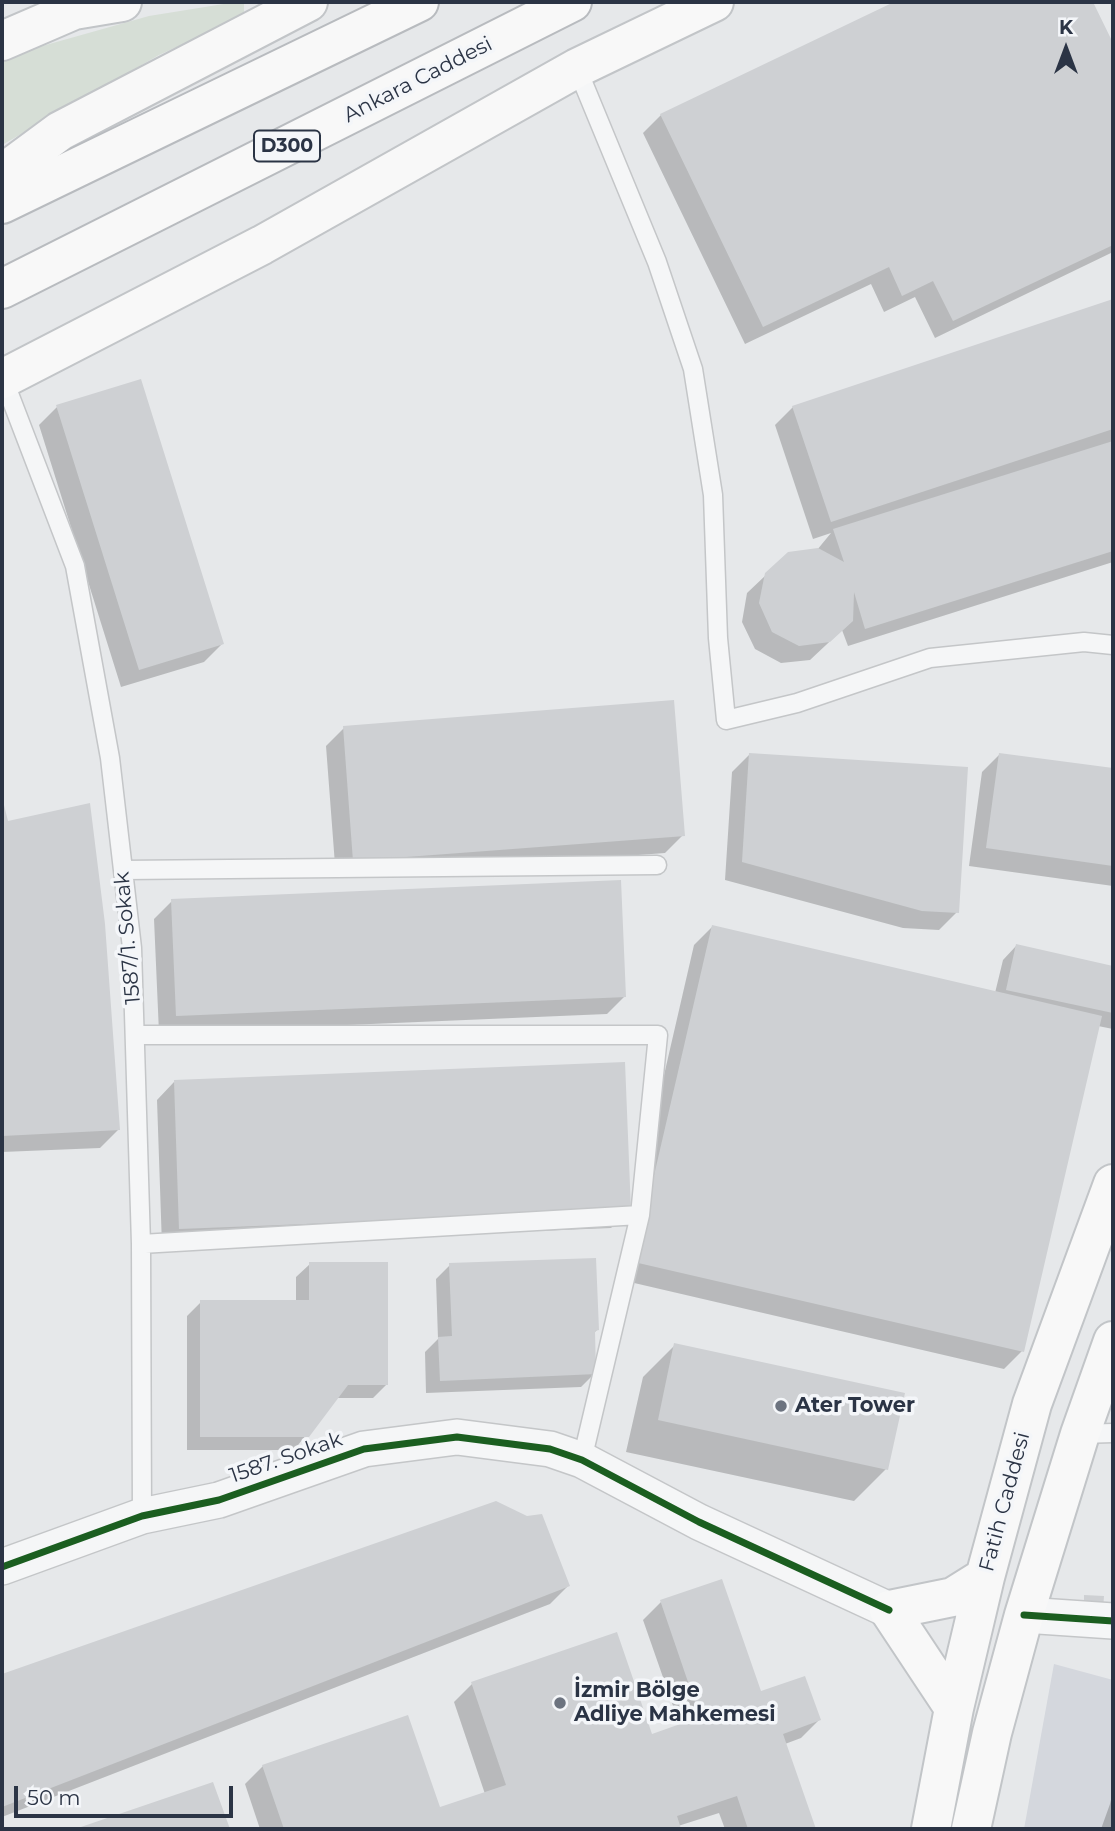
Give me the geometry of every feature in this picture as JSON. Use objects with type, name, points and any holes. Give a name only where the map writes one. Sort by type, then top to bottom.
[{"type":"main road","points":[[2,41],[74,9],[122,2]]},
{"type":"main road","points":[[2,174],[60,131],[308,2]]},
{"type":"main road","points":[[2,204],[419,2]]},
{"type":"main road","name":"Ankara Caddesi","points":[[2,289],[572,2]]},
{"type":"main road","points":[[2,378],[262,245],[577,68],[714,2]]},
{"type":"main road","name":"Fatih Caddesi","points":[[931,1829],[954,1708],[985,1577],[1032,1404],[1113,1184]]},
{"type":"main road","points":[[971,1829],[992,1733],[1024,1615],[1096,1434],[1113,1341]]},
{"type":"main road","points":[[914,1829],[954,1708],[890,1610],[953,1597],[985,1577]]},
{"type":"street","name":"1587. Sokak","points":[[2,1567],[142,1516],[219,1500],[364,1450],[457,1437],[550,1449],[582,1460],[699,1522],[890,1610]]},
{"type":"street","points":[[1024,1615],[1113,1621]]},
{"type":"lane","points":[[577,68],[657,262],[693,369],[713,495],[718,638],[726,720],[797,703],[930,658],[1083,642],[1113,645]]},
{"type":"lane","name":"1587/1. Sokak","points":[[2,378],[75,566],[110,758],[132,948],[141,1244],[142,1516]]},
{"type":"lane","points":[[123,870],[657,865]]},
{"type":"lane","points":[[135,1035],[658,1035],[640,1215],[582,1460]]},
{"type":"lane","points":[[141,1244],[640,1215]]},
{"type":"shaded area","points":[[244,2],[244,16],[159,55],[2,145],[2,62],[28,50],[149,16]]},
{"type":"shaded area","points":[[1054,1664],[1113,1680],[1113,1829],[1024,1829]]},
{"type":"building","points":[[894,2],[1093,2],[1113,43],[1113,245],[953,321],[933,281],[902,296],[889,267],[763,327],[660,114]]},
{"type":"building","points":[[1113,299],[1113,429],[831,522],[792,406]]},
{"type":"building","points":[[141,379],[224,644],[139,670],[56,405]]},
{"type":"building","points":[[1113,441],[1113,551],[865,629],[854,592],[853,621],[830,642],[799,646],[772,632],[759,603],[765,573],[788,552],[818,548],[844,562],[833,529]]},
{"type":"building","points":[[674,700],[685,836],[353,861],[343,726]]},
{"type":"building","points":[[749,753],[968,767],[959,913],[922,911],[742,862]]},
{"type":"building","points":[[999,753],[1113,768],[1113,866],[986,848]]},
{"type":"building","points":[[2,797],[8,821],[90,803],[105,924],[120,1130],[2,1136]]},
{"type":"building","points":[[621,880],[626,997],[176,1016],[171,899]]},
{"type":"building","points":[[712,925],[1102,1016],[1024,1352],[634,1262]]},
{"type":"building","points":[[1016,944],[1113,966],[1113,1013],[1006,990]]},
{"type":"building","points":[[625,1062],[631,1211],[179,1229],[174,1080]]},
{"type":"building","points":[[596,1258],[599,1330],[595,1331],[596,1374],[440,1381],[438,1337],[452,1336],[449,1263]]},
{"type":"building","points":[[309,1262],[388,1262],[388,1385],[348,1385],[309,1437],[200,1437],[200,1300],[309,1300]]},
{"type":"building","name":"Ater Tower","points":[[674,1343],[905,1393],[888,1470],[658,1420]]},
{"type":"building","points":[[496,1501],[527,1516],[542,1514],[570,1586],[2,1807],[2,1674]]},
{"type":"building","name":"İzmir Bölge Adliye Mahkemesi","points":[[722,1579],[761,1691],[805,1676],[821,1720],[783,1734],[816,1829],[748,1829],[737,1796],[677,1816],[681,1829],[284,1829],[262,1765],[408,1715],[440,1807],[506,1785],[471,1682],[617,1632],[652,1734],[700,1717],[660,1600]]},
{"type":"building","points":[[1084,1595],[1104,1596],[1103,1610],[1084,1609]]},
{"type":"building","points":[[213,1782],[230,1829],[75,1829]]},
{"type":"cycle path","points":[[2,1567],[142,1516],[219,1500],[364,1449],[457,1437],[550,1449],[582,1460],[699,1522],[889,1610]]},
{"type":"cycle path","points":[[1024,1615],[1113,1621]]},
{"type":"place","name":"Ater Tower","points":[[781,1406]]},
{"type":"place","name":"İzmir Bölge Adliye Mahkemesi","points":[[560,1703]]}]
